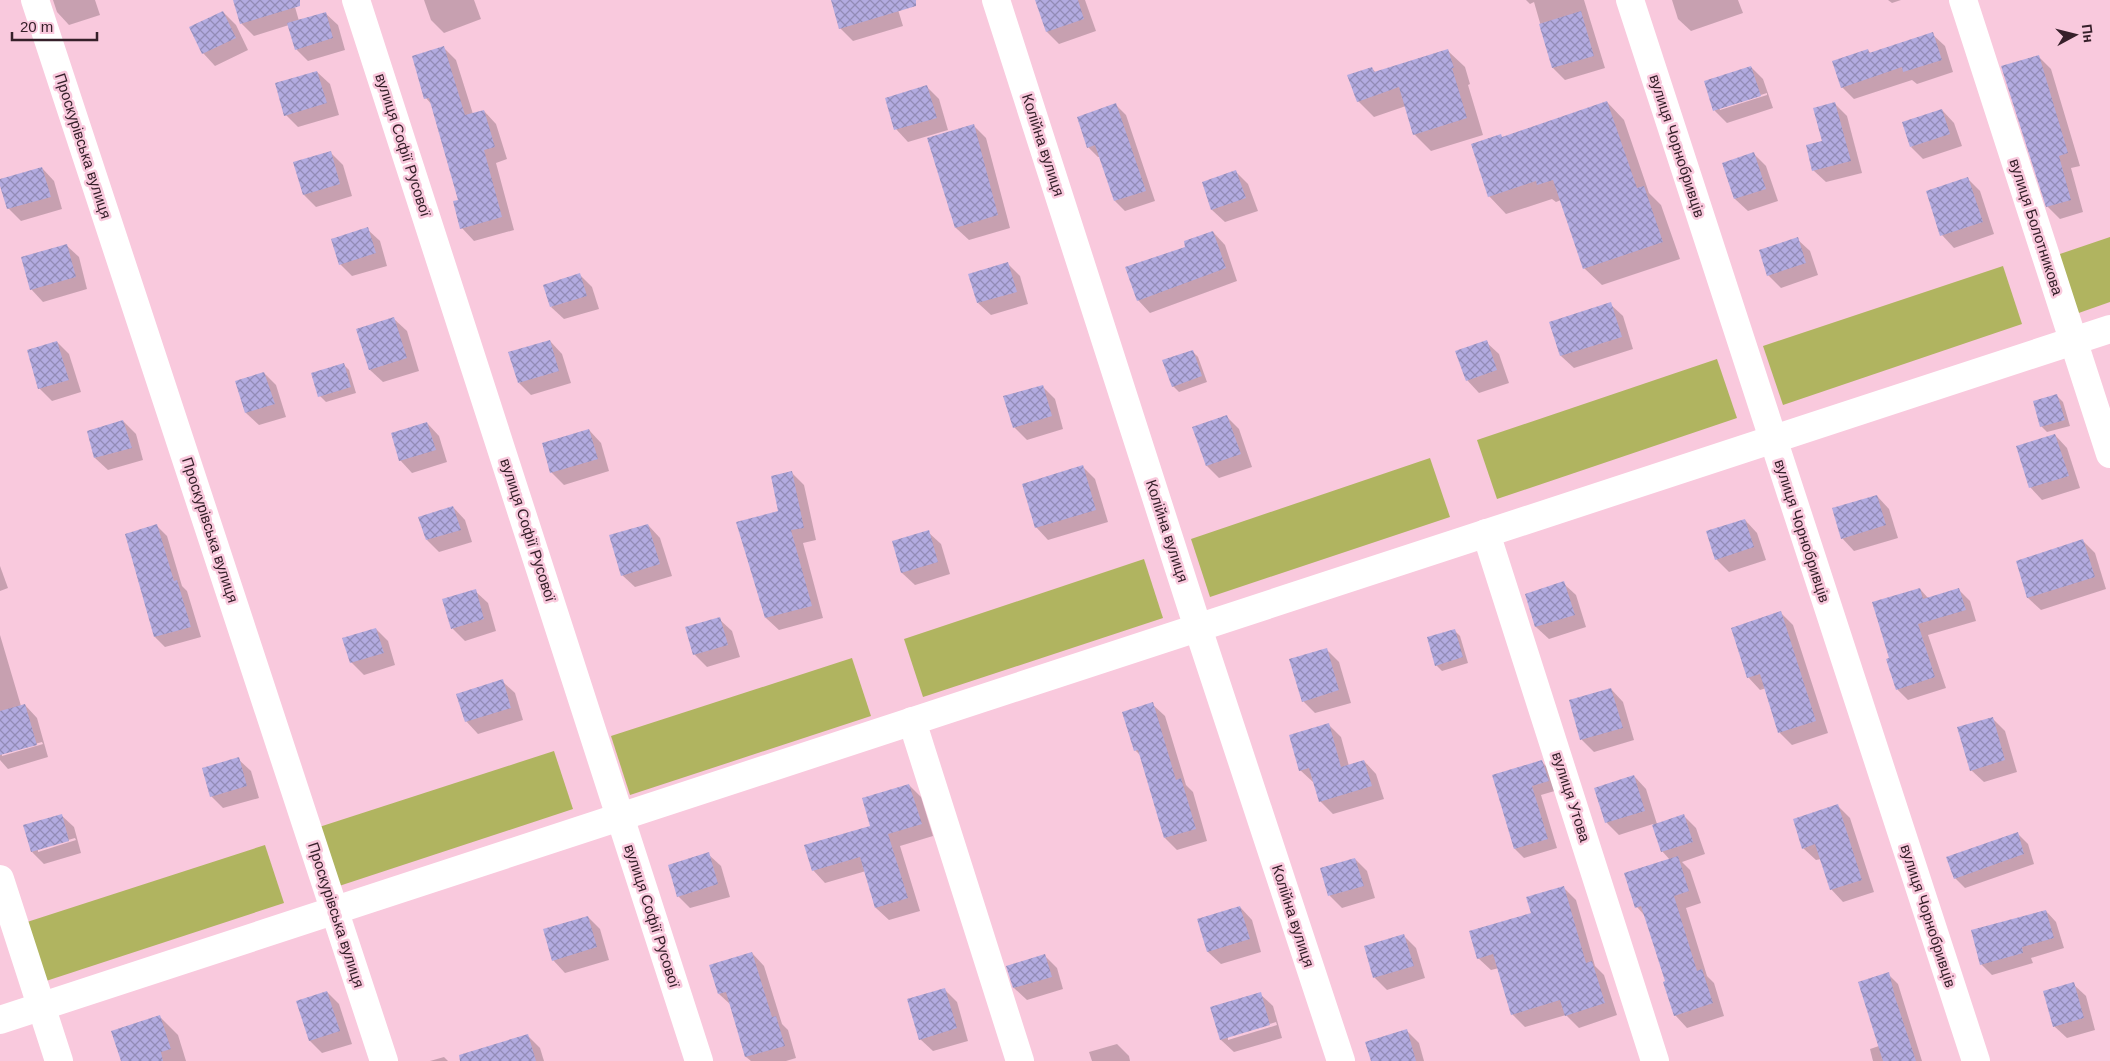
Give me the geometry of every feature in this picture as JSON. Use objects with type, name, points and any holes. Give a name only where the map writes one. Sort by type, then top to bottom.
[{"type":"street","name":"Проскурівська вулиця","points":[[36,0],[384,1061]]},
{"type":"street","name":"вулиця Софії Русової","points":[[356,0],[699,1061]]},
{"type":"street","name":"Колійна вулиця","points":[[996,0],[1198,628],[1341,1061]]},
{"type":"street","name":"вулиця Чорнобривців","points":[[1630,0],[1976,1061]]},
{"type":"street","name":"вулиця Болотникова","points":[[1963,0],[2110,454]]},
{"type":"street","points":[[0,1020],[2110,329]]},
{"type":"street","name":"вулиця Утова","points":[[1486,533],[1655,1061]]},
{"type":"street","points":[[912,721],[1020,1061]]},
{"type":"street","points":[[0,879],[59,1061]]},
{"type":"green space","points":[[2110,237],[2110,302],[2073,315],[2054,256]]},
{"type":"green space","points":[[2003,266],[2022,324],[1783,405],[1763,346]]},
{"type":"green space","points":[[1717,359],[1737,418],[1497,499],[1477,440]]},
{"type":"green space","points":[[1430,458],[1450,517],[1210,597],[1191,539]]},
{"type":"green space","points":[[1144,559],[1163,618],[923,697],[904,639]]},
{"type":"green space","points":[[852,658],[871,716],[630,795],[611,736]]},
{"type":"green space","points":[[554,751],[573,809],[333,888],[313,829]]},
{"type":"green space","points":[[265,845],[284,903],[43,982],[24,923]]},
{"type":"building","points":[[233,0],[300,0],[300,6],[240,24]]},
{"type":"building","points":[[831,0],[916,0],[916,6],[839,29]]},
{"type":"building","points":[[1035,0],[1078,0],[1084,19],[1046,32]]},
{"type":"building","points":[[223,11],[236,38],[202,54],[189,27]]},
{"type":"building","points":[[1581,11],[1594,56],[1552,68],[1539,24]]},
{"type":"building","points":[[326,12],[333,38],[295,50],[287,23]]},
{"type":"building","points":[[1933,32],[1942,60],[1903,72],[1902,67],[1841,88],[1832,61],[1868,49],[1869,53]]},
{"type":"building","points":[[444,46],[465,115],[484,110],[495,147],[484,150],[502,217],[460,229],[453,201],[458,200],[429,98],[424,99],[412,56]]},
{"type":"building","points":[[1448,49],[1467,118],[1413,135],[1399,87],[1357,102],[1347,75],[1372,67],[1374,72]]},
{"type":"building","points":[[2039,55],[2068,153],[2059,156],[2071,200],[2046,207],[2001,66]]},
{"type":"building","points":[[1751,66],[1761,96],[1713,111],[1704,81]]},
{"type":"building","points":[[317,71],[327,103],[284,116],[275,83]]},
{"type":"building","points":[[927,85],[937,118],[894,130],[885,98]]},
{"type":"building","points":[[1607,101],[1637,188],[1644,186],[1663,242],[1583,269],[1553,180],[1537,185],[1536,181],[1488,197],[1471,144],[1501,134],[1502,137]]},
{"type":"building","points":[[1835,102],[1851,161],[1812,171],[1806,145],[1822,141],[1813,108]]},
{"type":"building","points":[[1116,103],[1146,191],[1114,201],[1095,145],[1087,148],[1077,117]]},
{"type":"building","points":[[1942,109],[1950,134],[1910,147],[1902,122]]},
{"type":"building","points":[[974,124],[998,215],[955,228],[927,138]]},
{"type":"building","points":[[331,151],[340,184],[303,195],[293,162]]},
{"type":"building","points":[[1754,152],[1766,189],[1734,199],[1722,163]]},
{"type":"building","points":[[42,167],[51,197],[7,209],[0,186],[0,179]]},
{"type":"building","points":[[1236,170],[1246,198],[1211,210],[1202,182]]},
{"type":"building","points":[[1968,177],[1983,222],[1940,236],[1926,191]]},
{"type":"building","points":[[368,227],[376,253],[339,265],[331,239]]},
{"type":"building","points":[[1213,231],[1226,268],[1137,301],[1125,267],[1185,247],[1184,241]]},
{"type":"building","points":[[1798,237],[1806,263],[1767,276],[1759,250]]},
{"type":"building","points":[[67,244],[76,277],[30,290],[21,257]]},
{"type":"building","points":[[1008,262],[1017,292],[977,303],[968,274]]},
{"type":"building","points":[[580,273],[587,296],[550,307],[543,285]]},
{"type":"building","points":[[1611,302],[1622,337],[1560,356],[1549,322]]},
{"type":"building","points":[[394,317],[407,358],[369,370],[356,329]]},
{"type":"building","points":[[550,340],[559,371],[518,383],[508,352]]},
{"type":"building","points":[[1487,340],[1497,370],[1466,381],[1455,351]]},
{"type":"building","points":[[57,341],[69,380],[38,389],[27,350]]},
{"type":"building","points":[[1193,350],[1202,376],[1172,387],[1162,360]]},
{"type":"building","points":[[344,363],[351,387],[318,397],[311,373]]},
{"type":"building","points":[[264,372],[275,404],[245,413],[235,381]]},
{"type":"building","points":[[1043,385],[1052,416],[1013,428],[1003,396]]},
{"type":"building","points":[[2057,394],[2065,420],[2040,427],[2033,401]]},
{"type":"building","points":[[1227,415],[1241,454],[1206,466],[1192,427]]},
{"type":"building","points":[[123,420],[132,448],[94,458],[87,431]]},
{"type":"building","points":[[427,422],[436,450],[399,461],[391,433]]},
{"type":"building","points":[[589,429],[598,459],[550,473],[542,443]]},
{"type":"building","points":[[2055,434],[2069,476],[2029,488],[2016,446]]},
{"type":"building","points":[[1083,465],[1096,510],[1035,528],[1022,484]]},
{"type":"building","points":[[792,471],[804,528],[791,530],[812,606],[765,618],[736,522],[778,511],[771,476]]},
{"type":"building","points":[[1877,495],[1886,525],[1841,539],[1832,508]]},
{"type":"building","points":[[453,506],[461,530],[426,540],[418,517]]},
{"type":"building","points":[[1745,519],[1754,547],[1715,560],[1706,531]]},
{"type":"building","points":[[157,524],[174,581],[177,580],[191,627],[154,637],[125,534]]},
{"type":"building","points":[[648,524],[660,564],[621,576],[609,535]]},
{"type":"building","points":[[929,530],[938,562],[901,573],[892,541]]},
{"type":"building","points":[[2083,539],[2095,577],[2027,598],[2016,561]]},
{"type":"building","points":[[1564,581],[1575,615],[1535,627],[1525,594]]},
{"type":"building","points":[[1920,588],[1923,599],[1959,588],[1966,610],[1918,624],[1935,677],[1896,690],[1886,659],[1889,658],[1872,602]]},
{"type":"building","points":[[476,589],[484,619],[451,629],[442,599]]},
{"type":"building","points":[[1781,611],[1816,721],[1778,733],[1760,674],[1747,678],[1731,628]]},
{"type":"building","points":[[720,617],[728,645],[693,655],[685,627]]},
{"type":"building","points":[[376,628],[384,653],[350,663],[342,638]]},
{"type":"building","points":[[1455,629],[1463,657],[1435,666],[1427,637]]},
{"type":"building","points":[[1327,648],[1339,690],[1302,702],[1289,659]]},
{"type":"building","points":[[503,679],[511,708],[465,722],[456,694]]},
{"type":"building","points":[[1611,688],[1623,728],[1580,740],[1569,700]]},
{"type":"building","points":[[1153,702],[1176,780],[1181,778],[1196,829],[1164,838],[1138,750],[1134,751],[1122,712]]},
{"type":"building","points":[[25,704],[37,745],[0,755],[0,711]]},
{"type":"building","points":[[1993,717],[2005,760],[1970,771],[1957,727]]},
{"type":"building","points":[[1329,723],[1341,767],[1364,760],[1372,786],[1319,802],[1309,768],[1299,771],[1289,735]]},
{"type":"building","points":[[239,757],[247,786],[210,797],[202,768]]},
{"type":"building","points":[[1542,760],[1549,781],[1532,786],[1548,839],[1514,849],[1492,775]]},
{"type":"building","points":[[1634,775],[1645,811],[1605,823],[1594,788]]},
{"type":"building","points":[[909,784],[922,824],[888,834],[908,898],[875,908],[860,857],[812,871],[804,845],[870,826],[862,798]]},
{"type":"building","points":[[1838,804],[1862,880],[1830,890],[1815,844],[1802,849],[1793,819]]},
{"type":"building","points":[[62,814],[69,841],[31,852],[23,825]]},
{"type":"building","points":[[1684,814],[1693,842],[1661,852],[1652,825]]},
{"type":"building","points":[[2018,832],[2024,854],[1954,879],[1946,857]]},
{"type":"building","points":[[709,852],[718,884],[677,897],[668,865]]},
{"type":"building","points":[[1678,856],[1689,891],[1674,896],[1697,971],[1702,969],[1713,1003],[1674,1016],[1641,906],[1635,908],[1624,873]]},
{"type":"building","points":[[1355,858],[1364,886],[1328,896],[1320,868]]},
{"type":"building","points":[[1564,886],[1586,963],[1592,961],[1605,1003],[1565,1016],[1560,1000],[1511,1015],[1493,954],[1477,959],[1469,931],[1531,913],[1526,897]]},
{"type":"building","points":[[1240,906],[1250,939],[1207,952],[1197,919]]},
{"type":"building","points":[[2046,910],[2054,938],[2022,947],[2023,953],[1980,965],[1971,930]]},
{"type":"building","points":[[588,916],[597,947],[552,961],[543,929]]},
{"type":"building","points":[[1404,934],[1414,966],[1373,978],[1364,946]]},
{"type":"building","points":[[752,952],[772,1017],[776,1016],[785,1046],[745,1057],[726,992],[718,994],[709,965]]},
{"type":"building","points":[[1045,954],[1052,977],[1013,988],[1006,966]]},
{"type":"building","points":[[1889,972],[1895,997],[1916,1061],[1883,1061],[1858,982]]},
{"type":"building","points":[[2074,982],[2084,1018],[2053,1027],[2043,991]]},
{"type":"building","points":[[945,988],[957,1028],[919,1040],[907,999]]},
{"type":"building","points":[[327,991],[340,1031],[309,1041],[296,1001]]},
{"type":"building","points":[[1261,992],[1270,1025],[1220,1040],[1210,1007]]},
{"type":"building","points":[[160,1015],[171,1049],[161,1052],[163,1061],[121,1061],[111,1031]]},
{"type":"building","points":[[1407,1029],[1416,1061],[1371,1061],[1365,1042]]},
{"type":"building","points":[[528,1034],[536,1061],[460,1061],[459,1055]]}]
